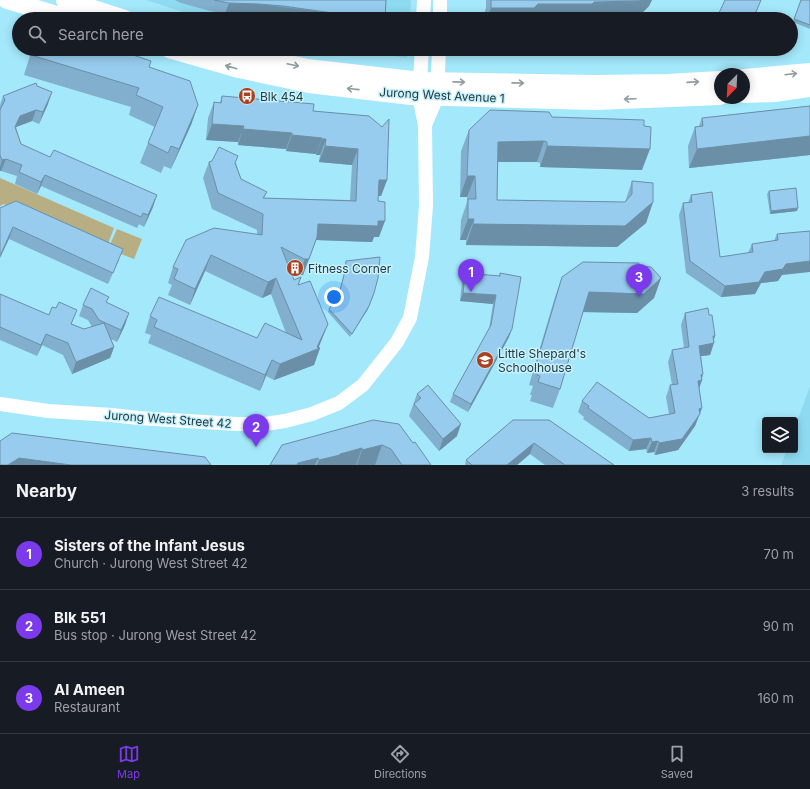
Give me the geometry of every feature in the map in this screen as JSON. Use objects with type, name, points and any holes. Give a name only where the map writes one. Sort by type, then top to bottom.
[{"type":"street","points":[[65,0],[103,12]]},
{"type":"street","points":[[423,12],[424,0]]},
{"type":"street","points":[[440,0],[440,12]]},
{"type":"street","points":[[13,1],[48,12]]},
{"type":"street","name":"Jurong West Avenue 1","points":[[194,56],[239,69],[309,84],[420,88]]},
{"type":"street","name":"Jurong West Avenue 1","points":[[255,56],[307,68],[438,90],[595,101],[714,96]]},
{"type":"street","name":"Jurong West Street 42","points":[[0,404],[48,411],[138,418],[265,424],[286,421],[312,414],[339,403],[363,385],[397,342],[410,318],[422,257],[426,206],[425,124],[420,88],[422,56]]},
{"type":"street","points":[[438,90],[439,56]]},
{"type":"street","points":[[750,77],[810,72]]},
{"type":"street","name":"Jurong West Avenue 1","points":[[438,90],[714,80]]},
{"type":"street","points":[[750,94],[774,93],[810,88]]},
{"type":"street","name":"Jurong West Street 42","points":[[425,124],[438,90]]},
{"type":"shaded area","points":[[146,0],[411,0],[410,12],[183,12]]},
{"type":"shaded area","points":[[393,56],[407,56],[407,58]]},
{"type":"shaded area","points":[[0,178],[114,228],[106,249],[4,204],[0,206]]},
{"type":"shaded area","points":[[117,229],[142,239],[134,259],[108,249]]},
{"type":"shaded area","points":[[810,386],[810,465],[781,465],[786,453],[798,453],[798,419]]},
{"type":"building","points":[[214,0],[386,0],[385,12],[326,12],[283,6],[229,3]]},
{"type":"building","points":[[491,0],[641,0],[594,2],[592,4],[538,4],[534,8],[491,8]]},
{"type":"building","points":[[725,0],[761,0],[756,12],[719,12]]},
{"type":"building","points":[[801,0],[810,0],[810,25],[798,20],[798,12],[797,12]]},
{"type":"building","points":[[34,56],[136,56],[151,61],[149,67],[190,81],[198,105],[179,149],[171,146],[168,153],[148,143],[163,107],[136,95],[139,88]]},
{"type":"building","points":[[36,83],[37,86],[52,92],[43,112],[36,110],[20,116],[15,127],[21,144],[50,157],[54,150],[157,195],[148,215],[143,213],[141,217],[45,175],[41,182],[19,172],[22,165],[6,159],[2,160],[0,155],[0,110],[5,100],[3,96]]},
{"type":"building","points":[[222,96],[314,104],[313,111],[369,116],[382,127],[389,119],[387,180],[379,180],[378,201],[385,202],[385,221],[378,221],[378,226],[318,224],[317,237],[309,259],[304,259],[281,247],[294,280],[301,277],[298,285],[310,281],[328,324],[317,347],[320,348],[280,364],[272,360],[265,375],[154,327],[157,320],[150,316],[159,297],[257,338],[265,323],[302,340],[276,278],[268,282],[211,255],[195,289],[174,279],[178,269],[173,267],[186,240],[214,228],[262,235],[263,214],[218,193],[209,162],[212,161],[219,147],[238,156],[235,163],[241,179],[267,192],[263,198],[356,201],[358,149],[325,146],[326,139],[322,138],[292,135],[292,133],[243,129],[244,126],[212,124],[214,102],[221,103]]},
{"type":"building","points":[[810,106],[810,136],[697,149],[695,127],[703,126],[702,118]]},
{"type":"building","points":[[490,110],[549,112],[552,117],[644,120],[644,126],[651,127],[650,149],[547,146],[547,142],[544,141],[498,142],[497,200],[625,202],[632,194],[632,181],[653,183],[653,202],[625,226],[473,224],[474,219],[468,219],[468,199],[476,199],[475,176],[467,176],[469,130]]},
{"type":"building","points":[[796,188],[798,208],[771,211],[769,191]]},
{"type":"building","points":[[712,192],[720,257],[753,252],[752,244],[778,240],[777,234],[810,231],[810,261],[786,264],[783,269],[765,272],[759,282],[725,286],[690,261],[683,203],[692,202],[691,195]]},
{"type":"building","points":[[16,201],[123,249],[113,273],[13,227],[0,256],[0,208]]},
{"type":"building","points":[[380,257],[378,278],[374,293],[369,306],[352,334],[329,309],[340,291],[346,261]]},
{"type":"building","points":[[583,262],[639,263],[639,266],[651,267],[661,278],[644,294],[589,292],[560,389],[538,382],[540,376],[537,375],[540,366],[536,365],[562,277]]},
{"type":"building","points":[[465,273],[500,276],[500,273],[521,277],[512,329],[471,404],[453,394],[491,325],[496,295],[463,293]]},
{"type":"building","points":[[91,288],[109,297],[106,302],[129,313],[121,330],[99,320],[92,309],[83,305]]},
{"type":"building","points":[[0,294],[49,315],[52,307],[56,308],[59,302],[77,310],[71,324],[84,329],[104,323],[114,347],[76,362],[68,343],[46,334],[41,345],[0,327]]},
{"type":"building","points":[[708,308],[709,315],[712,315],[715,336],[713,336],[714,343],[699,346],[703,374],[701,375],[702,380],[698,381],[702,408],[699,409],[700,414],[682,439],[659,443],[658,441],[652,442],[651,438],[633,440],[588,408],[589,406],[582,401],[597,382],[649,418],[675,413],[670,385],[678,384],[672,350],[689,347],[685,313]]},
{"type":"building","points":[[428,385],[461,424],[443,439],[414,404],[421,398],[417,394]]},
{"type":"building","points":[[373,420],[399,424],[413,443],[415,442],[431,465],[402,465],[391,449],[382,445],[362,450],[362,448],[319,460],[318,458],[298,463],[297,465],[270,465],[282,445]]},
{"type":"building","points":[[513,420],[549,420],[614,465],[565,465],[534,443],[507,465],[472,465],[466,460]]},
{"type":"building","points":[[12,433],[205,457],[211,465],[71,465],[19,458],[8,465],[0,465],[0,441]]},
{"type":"place","name":"Blk 454","points":[[247,96]]},
{"type":"place","name":"Fitness Corner","points":[[295,268]]},
{"type":"place","name":"Sisters of the Infant Jesus","points":[[471,292]]},
{"type":"place","name":"Al Ameen","points":[[639,297]]},
{"type":"place","name":"Little Shepard's Schoolhouse","points":[[485,360]]},
{"type":"place","name":"Blk 551","points":[[256,447]]}]
